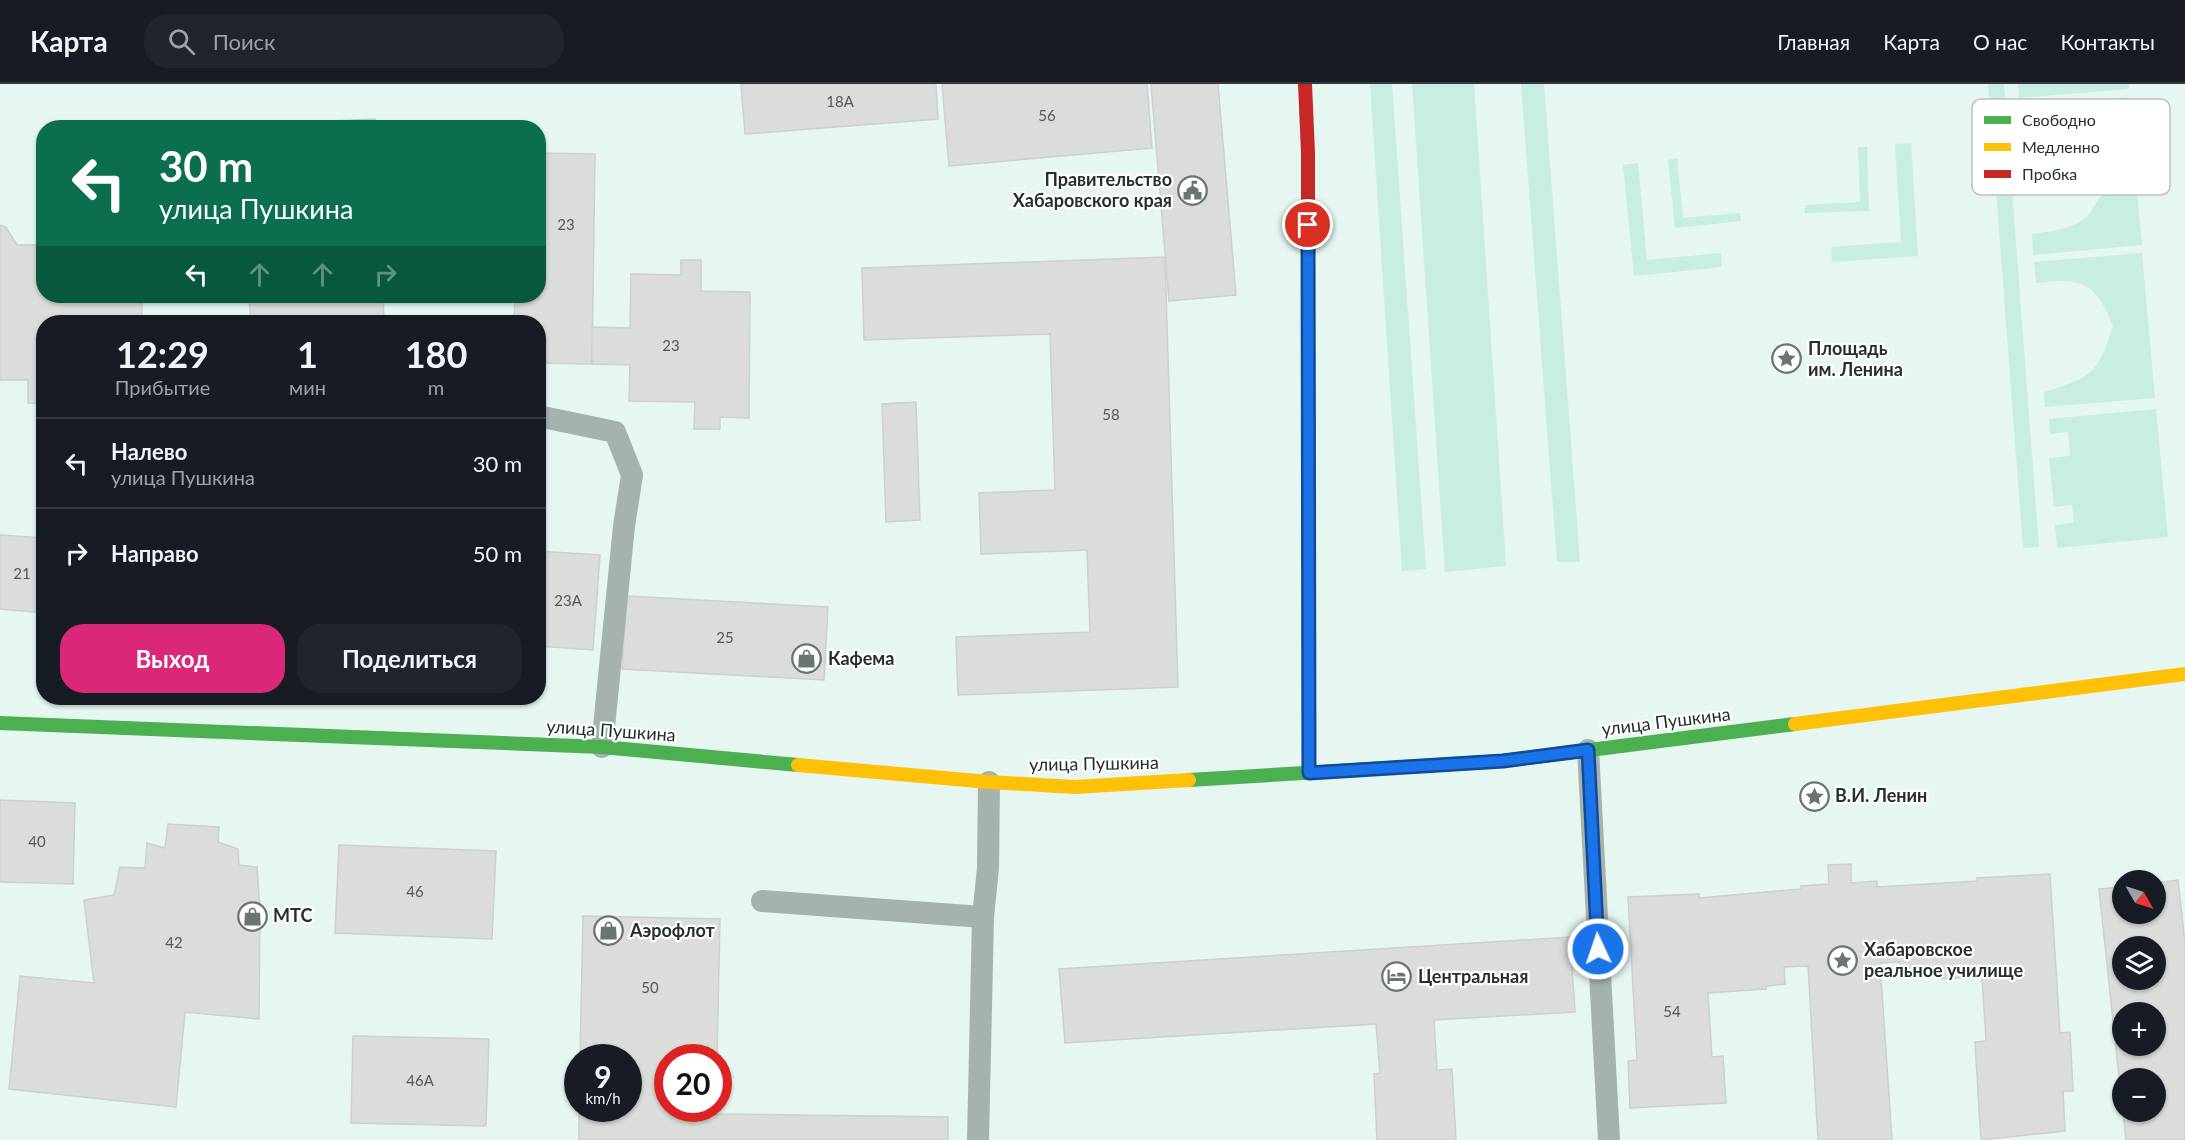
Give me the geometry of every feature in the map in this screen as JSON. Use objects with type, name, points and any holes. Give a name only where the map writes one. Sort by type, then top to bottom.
[{"type":"street","points":[[1305,84],[1308,165],[1309,773]]},
{"type":"street","name":"улица Пушкина","points":[[0,723],[602,747],[989,782],[1075,787],[1503,761],[2185,674]]},
{"type":"lane","points":[[546,418],[615,432],[632,475],[624,526],[602,747]]},
{"type":"lane","points":[[1588,750],[1609,1140]]},
{"type":"lane","points":[[978,1140],[983,917],[988,868],[989,782]]},
{"type":"lane","points":[[762,901],[983,917]]},
{"type":"green space","points":[[1370,84],[1392,84],[1426,569],[1402,571]]},
{"type":"green space","points":[[1412,84],[1474,84],[1506,566],[1445,572]]},
{"type":"green space","points":[[1521,84],[1544,84],[1580,562],[1557,562]]},
{"type":"green space","points":[[1988,84],[2004,84],[2005,99],[1989,99]]},
{"type":"green space","points":[[2018,84],[2129,84],[2129,89],[2019,98]]},
{"type":"green space","points":[[2128,97],[2128,99],[2104,99]]},
{"type":"green space","points":[[1911,143],[1918,256],[1832,262],[1831,247],[1901,242],[1895,144]]},
{"type":"green space","points":[[1858,147],[1867,147],[1869,211],[1805,213],[1805,205],[1860,202]]},
{"type":"green space","points":[[1677,158],[1683,218],[1740,213],[1741,221],[1675,228],[1668,160]]},
{"type":"green space","points":[[1638,163],[1647,260],[1721,253],[1722,267],[1634,276],[1623,165]]},
{"type":"green space","points":[[1996,195],[2012,195],[2039,547],[2023,548]]},
{"type":"green space","points":[[2100,195],[2137,195],[2142,245],[2033,255],[2032,234],[2066,228],[2079,222],[2093,209]]},
{"type":"green space","points":[[2142,253],[2155,398],[2045,407],[2044,392],[2083,378],[2097,364],[2113,326],[2100,300],[2093,291],[2085,286],[2065,281],[2036,283],[2034,262]]},
{"type":"green space","points":[[2156,409],[2168,537],[2057,548],[2055,525],[2074,523],[2072,505],[2054,507],[2049,458],[2070,456],[2068,432],[2050,434],[2049,419]]},
{"type":"building","points":[[741,84],[936,84],[938,119],[745,134]]},
{"type":"building","points":[[942,84],[1147,84],[1152,148],[949,166]]},
{"type":"building","name":"Правительство Хабаровского края","points":[[1151,84],[1218,84],[1236,295],[1169,301]]},
{"type":"building","points":[[546,153],[595,154],[592,364],[546,363],[546,315],[514,315],[515,303],[546,303]]},
{"type":"building","points":[[0,225],[6,227],[17,245],[36,245],[36,303],[142,303],[142,315],[36,315],[36,403],[28,403],[28,380],[0,380]]},
{"type":"building","points":[[1165,257],[1178,687],[958,695],[956,637],[1090,632],[1087,550],[981,554],[979,493],[1055,490],[1050,334],[864,340],[862,268]]},
{"type":"building","points":[[681,260],[701,260],[701,291],[750,292],[749,418],[720,417],[720,429],[694,429],[695,402],[629,401],[630,365],[592,364],[592,327],[630,328],[631,274],[681,275]]},
{"type":"building","points":[[250,303],[383,303],[384,315],[250,315]]},
{"type":"building","points":[[916,402],[920,520],[886,522],[882,404]]},
{"type":"building","points":[[0,535],[36,537],[36,612],[0,609]]},
{"type":"building","points":[[546,552],[600,555],[593,650],[546,647]]},
{"type":"building","points":[[627,596],[828,607],[824,680],[622,669]]},
{"type":"building","points":[[0,800],[75,803],[73,884],[0,882]]},
{"type":"building","points":[[168,824],[219,827],[218,842],[238,849],[239,865],[257,867],[260,910],[259,1019],[185,1012],[176,1107],[9,1089],[20,976],[94,983],[84,900],[114,895],[120,867],[145,868],[147,843],[165,848]]},
{"type":"building","points":[[339,845],[496,851],[492,939],[335,933]]},
{"type":"building","points":[[1851,864],[1851,883],[1877,881],[1877,887],[2050,874],[2060,1033],[2070,1032],[2073,1091],[2063,1091],[2065,1131],[1981,1140],[1975,1042],[1986,1041],[1982,977],[1901,978],[1900,962],[1880,963],[1892,1140],[1818,1140],[1808,966],[1784,967],[1785,984],[1767,986],[1766,989],[1708,993],[1712,1057],[1723,1056],[1726,1103],[1630,1108],[1628,1061],[1637,1060],[1628,897],[1699,894],[1699,898],[1801,889],[1801,886],[1829,884],[1828,865]]},
{"type":"building","points":[[2178,880],[2185,943],[2185,1140],[2126,1140],[2124,1122],[2166,1122],[2166,1068],[2118,1068],[2117,1056],[2166,1056],[2166,1002],[2112,1002],[2112,1011],[2099,889],[2112,888],[2112,924],[2166,924],[2166,882]]},
{"type":"building","points":[[583,916],[720,919],[717,1044],[654,1044],[654,1122],[732,1122],[732,1114],[948,1117],[948,1140],[579,1140],[579,1122],[642,1122],[642,1044],[580,1044]]},
{"type":"building","points":[[1570,937],[1575,1012],[1434,1020],[1437,1070],[1452,1069],[1456,1140],[1377,1140],[1374,1074],[1380,1073],[1376,1024],[1065,1043],[1059,969]]},
{"type":"building","points":[[353,1036],[489,1039],[486,1126],[351,1123]]},
{"type":"traffic: fast","points":[[1308,384],[1309,773]]},
{"type":"traffic: fast","points":[[0,723],[602,747],[798,765]]},
{"type":"traffic: fast","points":[[1189,780],[1503,761],[1795,724]]},
{"type":"traffic: slow","points":[[1795,724],[2185,674]]},
{"type":"traffic: slow","points":[[798,765],[989,782],[1075,787],[1189,780]]},
{"type":"traffic: jam","points":[[1305,84],[1308,153],[1308,384]]},
{"type":"place","name":"Правительство Хабаровского края","points":[[1193,190]]},
{"type":"place","name":"Площадь им. Ленина","points":[[1787,359]]},
{"type":"place","name":"Кафема","points":[[807,659]]},
{"type":"place","name":"В.И. Ленин","points":[[1814,796]]},
{"type":"place","name":"МТС","points":[[252,916]]},
{"type":"place","name":"Аэрофлот","points":[[609,931]]},
{"type":"place","name":"Хабаровское реальное училище","points":[[1843,960]]},
{"type":"place","name":"Центральная","points":[[1397,977]]},
{"type":"route","points":[[1308,225],[1309,773],[1503,761],[1588,750],[1598,949]]}]
